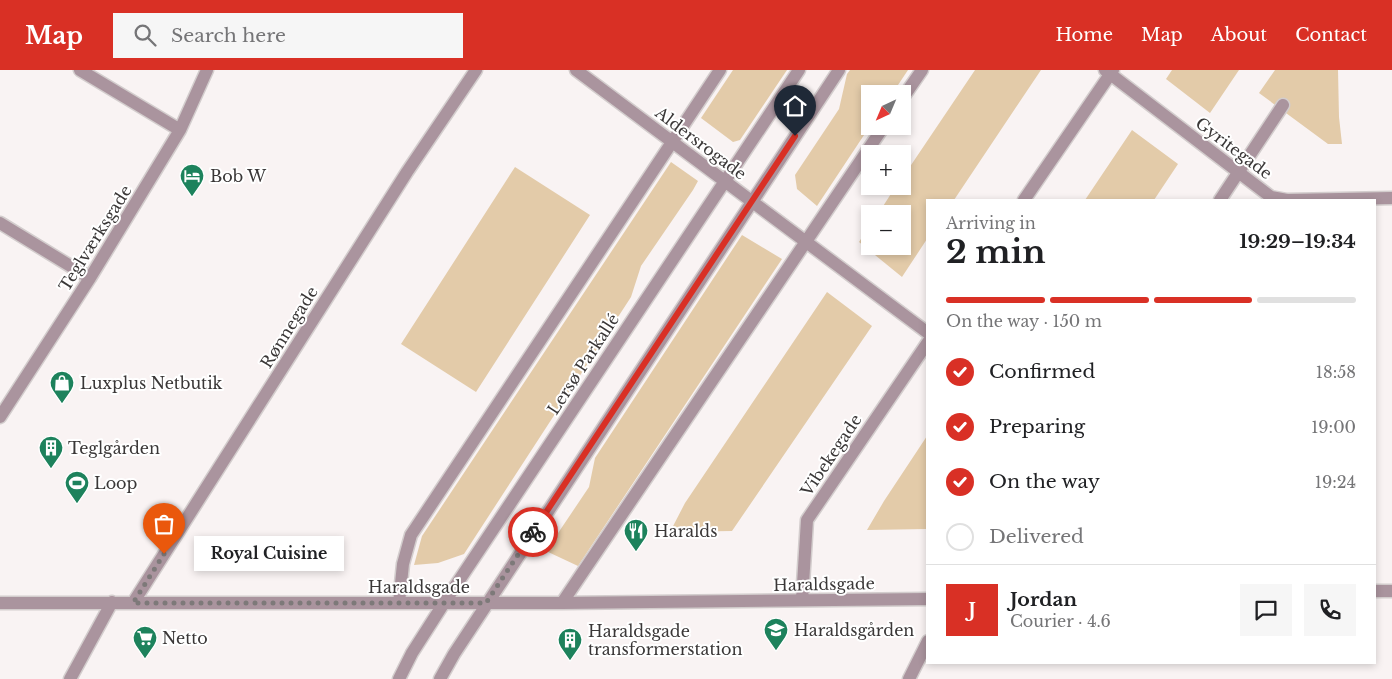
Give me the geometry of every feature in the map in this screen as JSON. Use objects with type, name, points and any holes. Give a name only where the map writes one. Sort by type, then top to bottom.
[{"type":"street","points":[[80,70],[180,130]]},
{"type":"street","name":"Teglværksgade","points":[[0,418],[90,278],[180,130],[207,70]]},
{"type":"street","name":"Rønnegade","points":[[133,603],[407,172],[476,70]]},
{"type":"street","name":"Aldersrogade","points":[[576,70],[926,331]]},
{"type":"street","points":[[399,603],[403,564],[411,535],[720,70]]},
{"type":"street","name":"Lersø Parkallé","points":[[399,679],[412,653],[444,604],[799,70]]},
{"type":"street","points":[[440,679],[486,603],[839,70]]},
{"type":"street","points":[[911,86],[922,70]]},
{"type":"street","points":[[1025,199],[1109,71]]},
{"type":"street","name":"Gyritegade","points":[[1109,71],[1271,197],[1282,199]]},
{"type":"street","points":[[1221,199],[1282,105]]},
{"type":"street","points":[[562,603],[878,135]]},
{"type":"street","name":"Gyritegade","points":[[1340,199],[1392,198]]},
{"type":"street","points":[[0,223],[90,278]]},
{"type":"street","name":"Vibekegade","points":[[802,600],[807,520],[926,345]]},
{"type":"street","points":[[1376,591],[1392,591]]},
{"type":"street","name":"Haraldsgade","points":[[0,603],[444,604],[926,598]]},
{"type":"street","points":[[70,679],[112,602]]},
{"type":"street","points":[[909,679],[926,646]]},
{"type":"shaded area","points":[[733,70],[787,70],[740,140],[733,142],[701,118]]},
{"type":"shaded area","points":[[850,70],[908,70],[898,85],[861,85],[861,135],[864,135],[817,206],[797,189],[795,175],[839,109],[847,74]]},
{"type":"shaded area","points":[[975,70],[1041,70],[955,199],[926,199],[926,241],[902,277],[875,255],[911,255],[911,205],[884,205],[890,195],[911,195],[911,165]]},
{"type":"shaded area","points":[[1172,70],[1239,70],[1210,113],[1166,79]]},
{"type":"shaded area","points":[[1275,70],[1338,70],[1339,117],[1342,144],[1328,144],[1259,93]]},
{"type":"shaded area","points":[[1132,130],[1178,164],[1155,199],[1086,199]]},
{"type":"shaded area","points":[[671,162],[698,181],[641,266],[631,297],[464,554],[438,563],[414,565],[422,536]]},
{"type":"shaded area","points":[[515,167],[590,215],[476,392],[401,344]]},
{"type":"shaded area","points":[[742,235],[782,259],[578,566],[546,551],[589,487],[595,458]]},
{"type":"shaded area","points":[[827,292],[872,326],[732,531],[670,532],[685,503]]},
{"type":"shaded area","points":[[926,438],[926,529],[867,530]]},
{"type":"way so far","points":[[164,554],[133,603],[486,603],[533,532]]},
{"type":"place","name":"Bob W","points":[[192,197]]},
{"type":"place","name":"Luxplus Netbutik","points":[[62,404]]},
{"type":"place","name":"Teglgården","points":[[51,469]]},
{"type":"place","name":"Loop","points":[[77,504]]},
{"type":"place","name":"Haralds","points":[[636,552]]},
{"type":"place","name":"Royal Cuisine","points":[[164,554]]},
{"type":"place","name":"Haraldsgården","points":[[776,651]]},
{"type":"place","name":"Netto","points":[[145,659]]},
{"type":"place","name":"Haraldsgade transformerstation","points":[[570,661]]},
{"type":"route","points":[[533,532],[795,136]]}]
